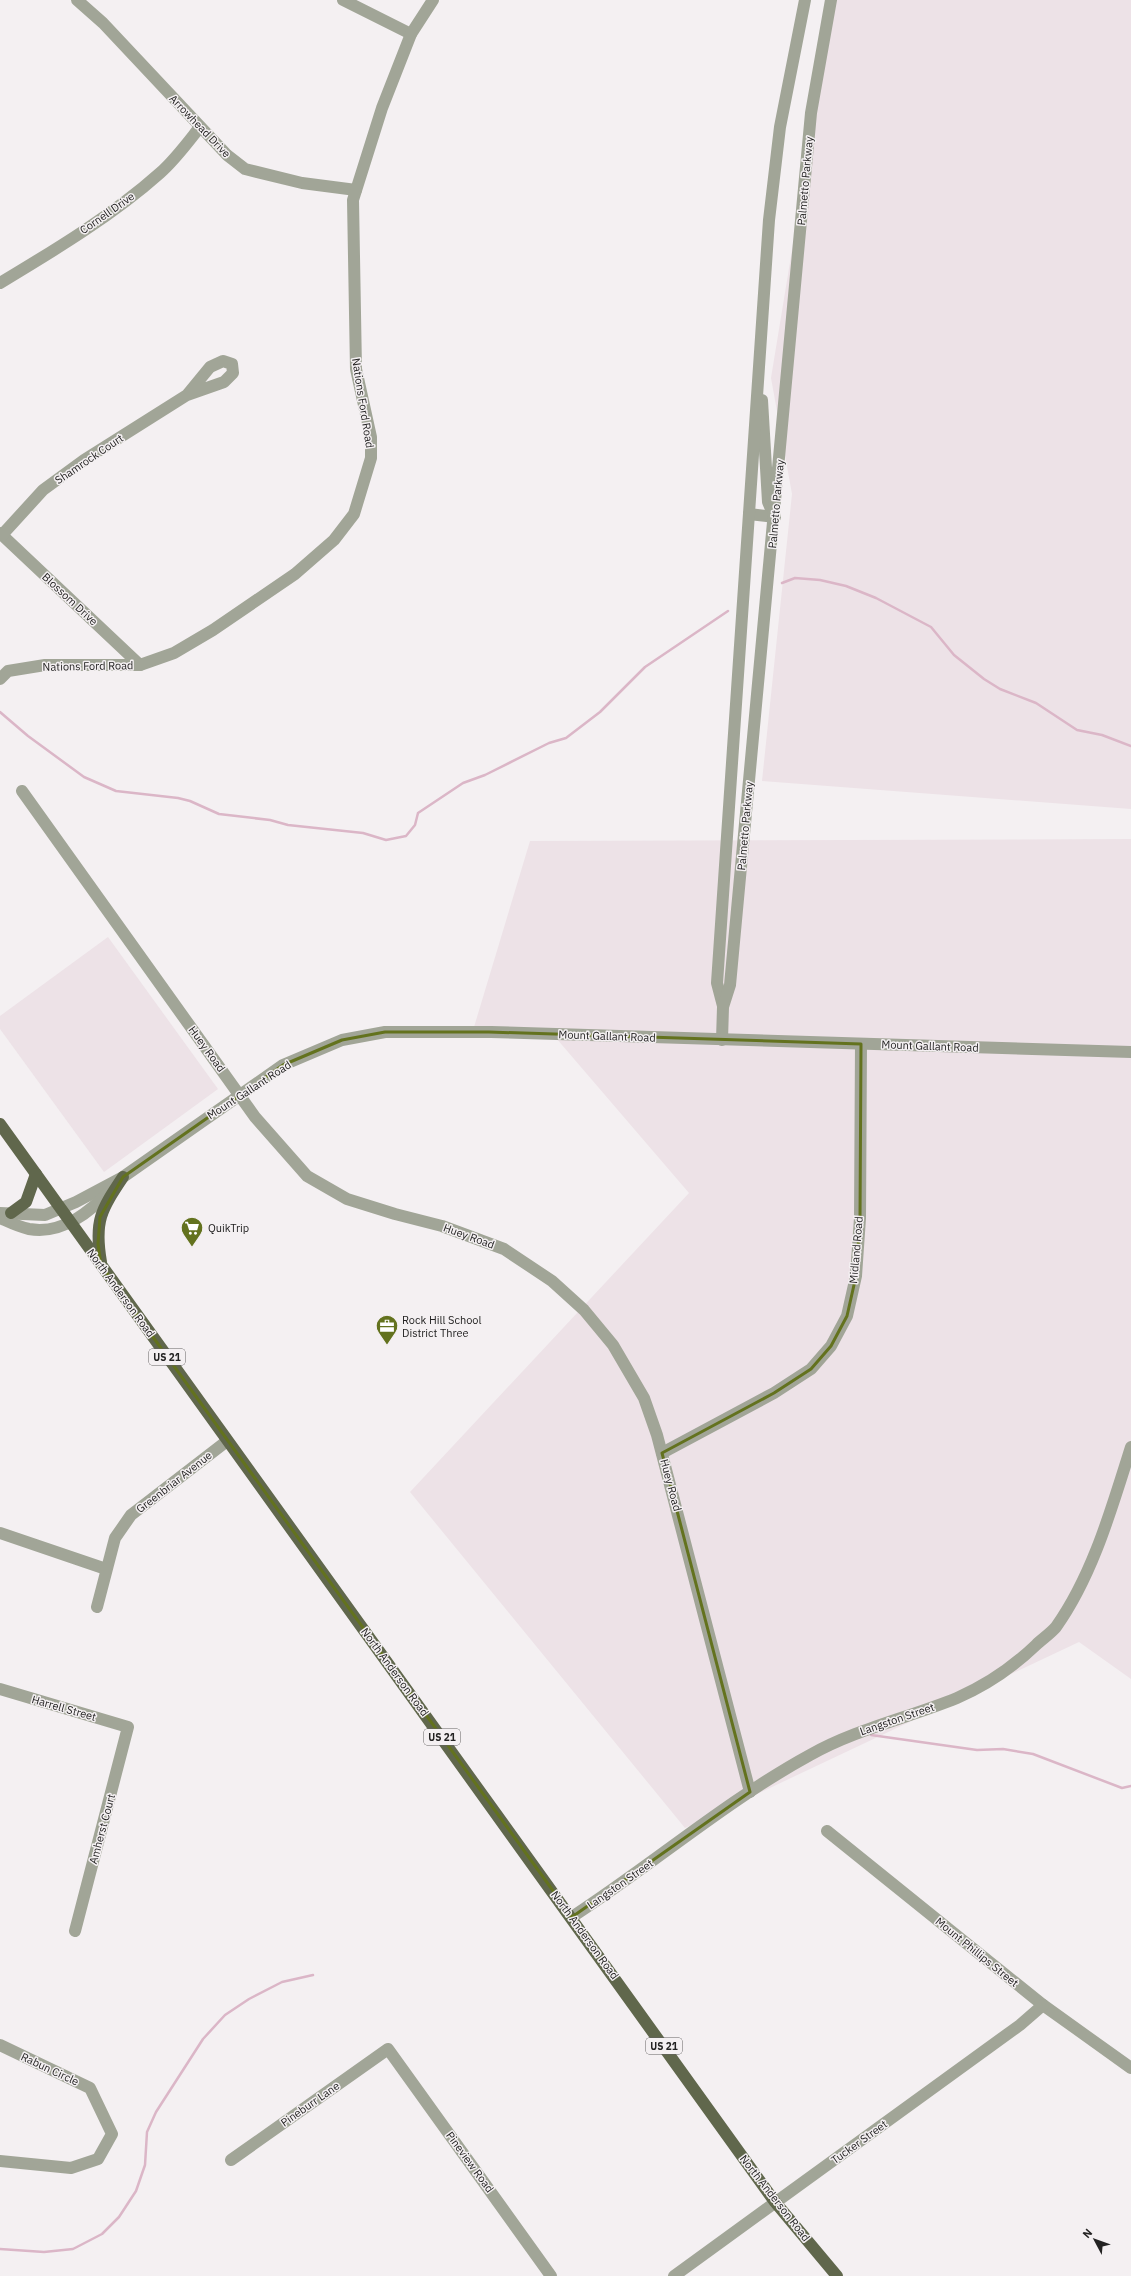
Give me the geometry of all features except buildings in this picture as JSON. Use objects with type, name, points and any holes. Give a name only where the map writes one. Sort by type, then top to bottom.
[{"type":"main road","name":"North Anderson Road","points":[[0,1124],[227,1441],[572,1917],[775,2202],[837,2276]]},
{"type":"main road","points":[[4,1215],[26,1202],[36,1174]]},
{"type":"main road","points":[[101,1265],[98,1244],[100,1217],[104,1206],[123,1177]]},
{"type":"street","name":"Arrowhead Drive","points":[[77,0],[103,23],[227,155],[245,169],[302,183],[356,190]]},
{"type":"street","points":[[343,0],[411,34],[433,0]]},
{"type":"street","name":"Palmetto Parkway","points":[[723,1008],[717,982],[769,220],[779,134],[805,0]]},
{"type":"street","name":"Palmetto Parkway","points":[[722,1040],[723,1008],[730,984],[775,517],[811,113],[831,0]]},
{"type":"street","name":"Nations Ford Road","points":[[0,679],[8,671],[45,665],[103,667],[140,665],[174,653],[213,630],[295,574],[334,540],[354,514],[371,458],[371,437],[356,369],[353,200],[382,108],[411,34]]},
{"type":"street","name":"Cornell Drive","points":[[0,283],[44,256],[116,207],[161,172],[200,127]]},
{"type":"street","points":[[758,379],[762,399],[768,502],[775,517]]},
{"type":"street","name":"Shamrock Court","points":[[1,534],[43,490],[84,460],[187,395]]},
{"type":"street","points":[[749,514],[775,517]]},
{"type":"street","name":"Blossom Drive","points":[[1,534],[140,665]]},
{"type":"street","name":"Huey Road","points":[[22,791],[255,1117],[307,1176],[347,1199],[442,1226],[504,1249],[552,1281],[584,1310],[613,1345],[644,1398],[662,1453],[750,1792]]},
{"type":"street","name":"Mount Gallant Road","points":[[4,1215],[45,1214],[61,1209],[123,1177],[239,1094],[283,1065],[342,1040],[385,1032],[488,1032],[1131,1052]]},
{"type":"street","name":"Midland Road","points":[[662,1453],[774,1394],[811,1369],[831,1346],[847,1316],[856,1276],[860,1218],[861,1044]]},
{"type":"street","name":"Mount Gallant Road","points":[[4,1215],[27,1229],[36,1230],[55,1228],[70,1222],[99,1203],[123,1177]]},
{"type":"street","name":"Greenbriar Avenue","points":[[97,1607],[115,1538],[131,1515],[227,1441]]},
{"type":"street","name":"Langston Street","points":[[572,1917],[622,1884],[750,1792],[811,1754],[854,1734],[958,1698],[1010,1669],[1054,1629],[1074,1598],[1094,1553],[1131,1446]]},
{"type":"street","points":[[0,1533],[106,1569]]},
{"type":"street","name":"Harrell Street","points":[[0,1689],[128,1727]]},
{"type":"street","name":"Amherst Court","points":[[75,1931],[128,1727]]},
{"type":"street","name":"Mount Phillips Street","points":[[827,1832],[1043,2005],[1131,2068]]},
{"type":"street","name":"Tucker Street","points":[[674,2276],[1020,2025],[1043,2005]]},
{"type":"street","name":"Rabun Circle","points":[[0,2045],[90,2088],[112,2134],[98,2159],[71,2168],[0,2161]]},
{"type":"street","name":"Pineburr Lane","points":[[231,2160],[388,2049]]},
{"type":"street","name":"Pineview Road","points":[[388,2049],[552,2276]]},
{"type":"highlighted area","points":[[385,1032],[489,1032],[861,1044],[860,1218],[856,1276],[847,1316],[831,1346],[811,1369],[774,1393],[662,1453],[750,1792],[572,1917],[101,1265],[98,1244],[100,1217],[123,1177],[283,1065],[342,1040]]},
{"type":"shaded area","points":[[833,0],[1131,0],[1131,809],[762,781],[792,494],[771,378]]},
{"type":"shaded area","points":[[1131,839],[1131,1679],[1079,1642],[685,1828],[410,1492],[689,1193],[550,1031],[474,1027],[530,841]]},
{"type":"shaded area","points":[[108,937],[218,1089],[104,1172],[0,1029],[0,1016]]},
{"type":"waterway","points":[[782,583],[795,578],[820,580],[846,586],[876,598],[931,627],[954,655],[984,679],[1000,689],[1036,703],[1077,730],[1102,735],[1131,746]]},
{"type":"waterway","points":[[0,712],[28,736],[84,777],[116,791],[178,798],[190,801],[219,814],[270,820],[288,825],[363,833],[386,840],[406,836],[415,825],[418,813],[463,783],[485,775],[549,743],[566,738],[600,712],[645,667],[728,611]]},
{"type":"waterway","points":[[871,1735],[977,1750],[1003,1749],[1033,1754],[1122,1788],[1131,1786]]},
{"type":"waterway","points":[[0,2249],[44,2252],[73,2249],[102,2234],[119,2217],[136,2191],[145,2165],[147,2132],[156,2112],[203,2039],[225,2015],[249,1999],[282,1982],[313,1975]]},
{"type":"place","name":"QuikTrip","points":[[192,1248]]},
{"type":"place","name":"Rock Hill School District Three","points":[[387,1346]]}]
